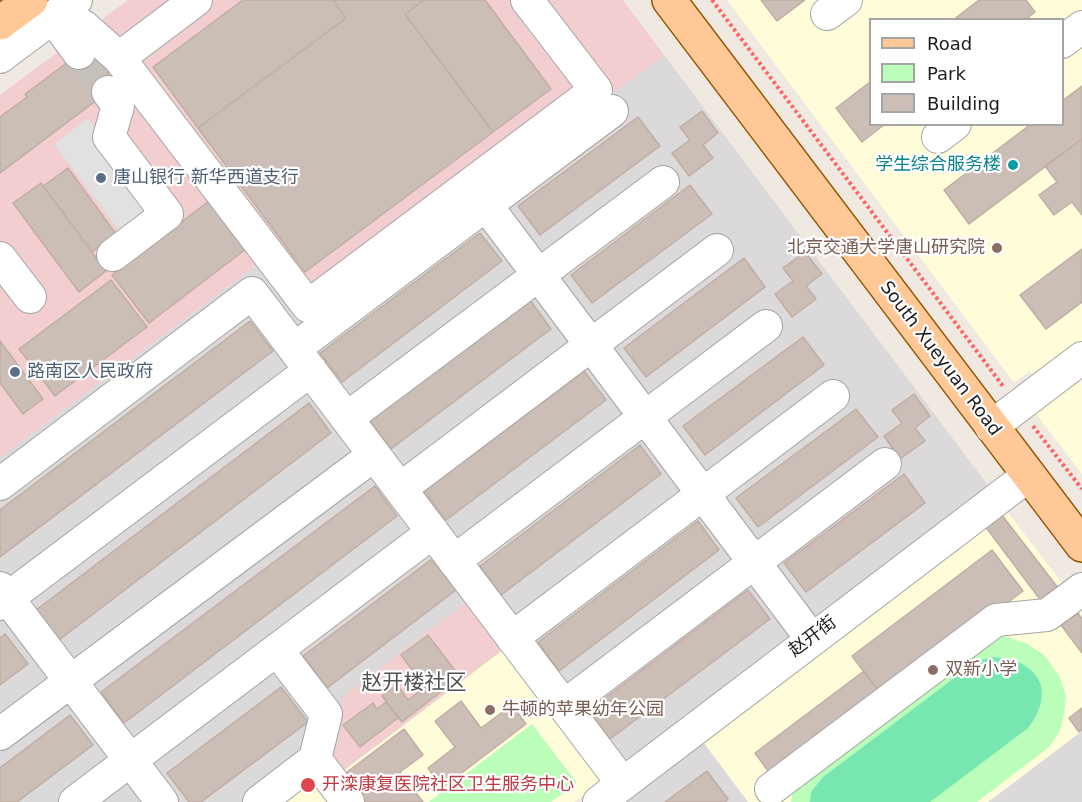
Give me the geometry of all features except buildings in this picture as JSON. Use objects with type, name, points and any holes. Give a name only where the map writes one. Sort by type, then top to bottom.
[{"type":"main road","name":"South Xueyuan Road","points":[[669,0],[1082,545]]},
{"type":"main road","points":[[0,23],[55,8]]},
{"type":"street","points":[[119,58],[196,0]]},
{"type":"street","points":[[55,8],[83,26],[119,58],[308,306],[596,90],[527,0]]},
{"type":"street","points":[[55,8],[79,53]]},
{"type":"street","points":[[0,57],[55,8]]},
{"type":"street","points":[[1064,40],[1082,27]]},
{"type":"street","points":[[108,92],[118,106],[109,137],[167,214],[113,255]]},
{"type":"street","points":[[162,802],[3,597],[303,360],[486,205],[612,111]]},
{"type":"street","points":[[347,418],[663,182]]},
{"type":"street","points":[[486,205],[811,638]]},
{"type":"street","points":[[400,489],[717,250]]},
{"type":"street","points":[[0,258],[30,297]]},
{"type":"street","points":[[0,484],[252,293],[564,706],[611,793]]},
{"type":"street","points":[[454,561],[766,326]]},
{"type":"street","points":[[991,427],[1082,358]]},
{"type":"street","points":[[512,638],[833,396]]},
{"type":"street","points":[[0,734],[374,455]]},
{"type":"street","points":[[564,706],[885,464]]},
{"type":"street","name":"赵开街","points":[[611,793],[811,638],[1029,475]]},
{"type":"street","points":[[75,802],[433,532]]},
{"type":"street","points":[[771,789],[996,620],[1047,615],[1082,589]]},
{"type":"street","points":[[259,802],[315,759],[326,714],[277,650]]},
{"type":"street","points":[[315,759],[348,802]]},
{"type":"path","points":[[712,0],[1082,489]]},
{"type":"shaded area","points":[[128,0],[623,0],[664,55],[308,319],[263,260],[0,457],[0,95]]},
{"type":"shaded area","name":"北京交通大学唐山研究院","points":[[727,0],[1082,0],[1082,474],[1036,414],[1053,401],[1030,371],[1014,383]]},
{"type":"shaded area","points":[[664,55],[990,488],[575,802],[0,802],[0,457],[263,260],[308,319]]},
{"type":"shaded area","points":[[88,118],[162,215],[127,241],[54,144]]},
{"type":"shaded area","name":"双新小学","points":[[1003,506],[1082,609],[1082,731],[988,802],[748,802],[698,735]]},
{"type":"shaded area","points":[[472,598],[508,646],[338,775],[327,762],[342,697]]},
{"type":"shaded area","name":"牛顿的苹果幼年公园","points":[[508,646],[608,777],[575,802],[358,802],[338,775]]},
{"type":"shaded area","points":[[1082,731],[1082,802],[988,802]]},
{"type":"shaded area","points":[[698,735],[748,802],[609,802]]},
{"type":"shaded area","name":"开滦康复医院社区卫生服务中心","points":[[312,767],[339,802],[267,802]]},
{"type":"green space","points":[[1003,636],[1026,643],[1044,655],[1060,677],[1066,696],[1064,714],[1060,731],[1049,747],[977,802],[791,802],[794,786],[983,638]]},
{"type":"green space","points":[[992,657],[1008,659],[1021,664],[1031,670],[1038,679],[1041,701],[1037,714],[1028,728],[930,802],[810,802],[811,792],[823,777],[977,661]]},
{"type":"green space","points":[[532,724],[577,783],[551,802],[429,802]]},
{"type":"tunnel","points":[[79,53],[108,92]]},
{"type":"place","name":"学生综合服务楼","points":[[1013,165]]},
{"type":"place","name":"唐山银行 新华西道支行","points":[[101,178]]},
{"type":"place","name":"北京交通大学唐山研究院","points":[[997,248]]},
{"type":"place","name":"路南区人民政府","points":[[15,372]]},
{"type":"place","name":"双新小学","points":[[933,670]]},
{"type":"place","name":"牛顿的苹果幼年公园","points":[[490,710]]},
{"type":"place","name":"开滦康复医院社区卫生服务中心","points":[[308,785]]},
{"type":"district","name":"赵开楼社区","points":[[414,684]]}]
